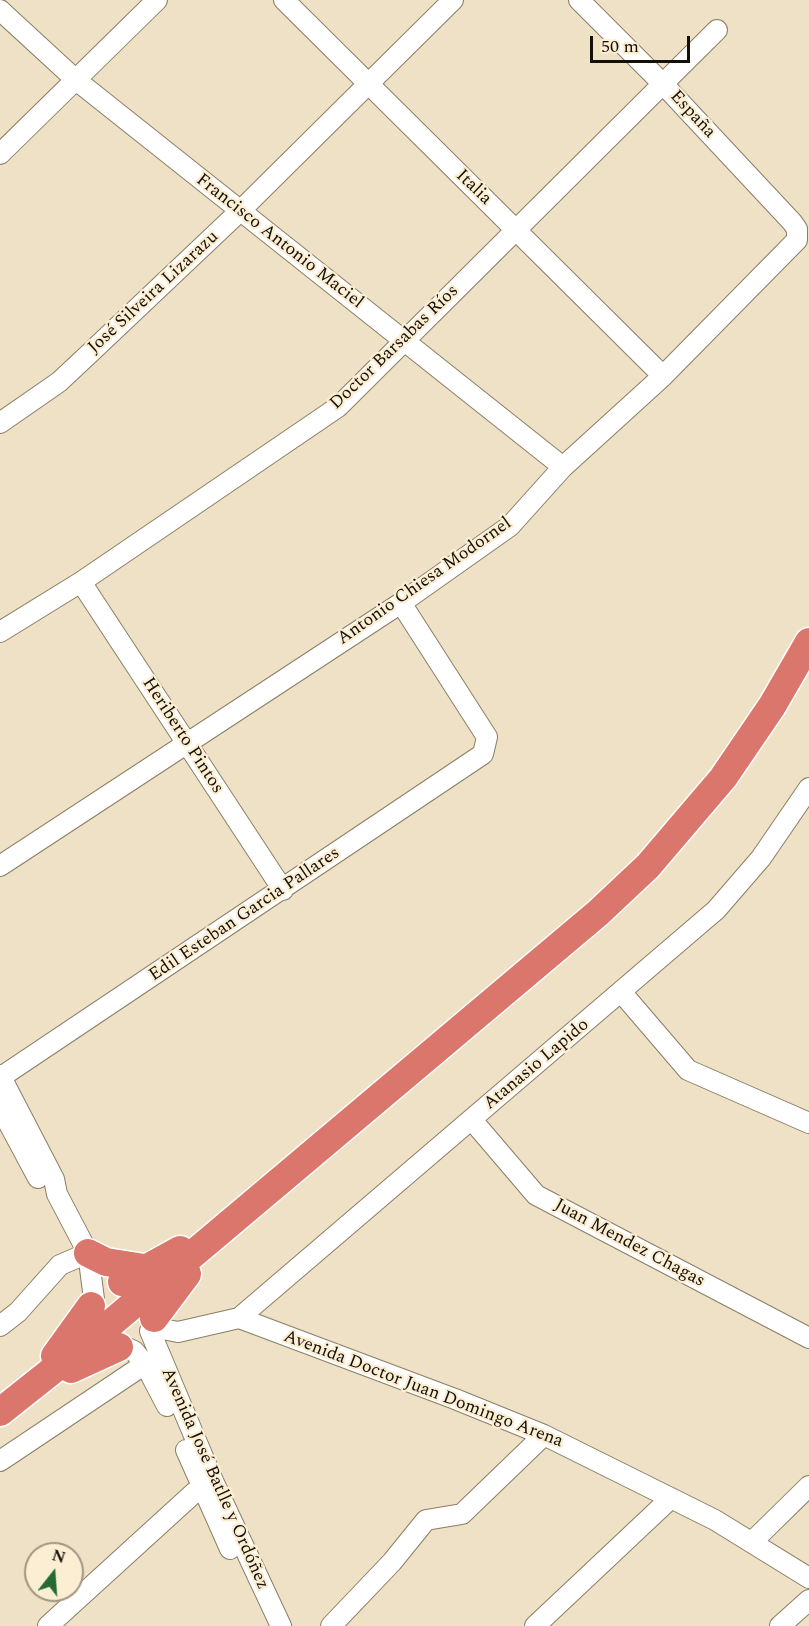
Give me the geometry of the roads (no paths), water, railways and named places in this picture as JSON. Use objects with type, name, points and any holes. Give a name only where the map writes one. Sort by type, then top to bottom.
[{"type":"highway","points":[[144,1303],[171,1292],[205,1255],[222,1230],[536,967],[648,866],[723,778],[772,706],[809,642]]},
{"type":"highway","points":[[0,1413],[40,1379],[113,1343],[144,1303],[166,1260],[195,1240],[222,1230]]},
{"type":"highway","points":[[88,1253],[106,1262],[144,1303]]},
{"type":"highway","points":[[40,1379],[92,1303]]},
{"type":"street","points":[[0,154],[156,0]]},
{"type":"street","name":"Italia","points":[[284,0],[663,376]]},
{"type":"street","name":"José Silveira Lizarazu","points":[[0,423],[59,382],[240,211],[366,83],[453,0]]},
{"type":"street","name":"España","points":[[579,0],[663,84],[792,222],[799,235]]},
{"type":"street","name":"Francisco Antonio Maciel","points":[[0,10],[76,80],[563,467]]},
{"type":"street","name":"Doctor Barsabas Ríos","points":[[0,632],[81,582],[338,407],[717,30]]},
{"type":"street","name":"Antonio Chiesa Modornel","points":[[0,866],[401,603],[510,526],[563,467],[663,376],[794,244],[799,235]]},
{"type":"street","name":"Heriberto Pintos","points":[[81,582],[283,890]]},
{"type":"street","name":"Edil Esteban Garcia Pallares","points":[[1,1076],[283,890],[477,759],[486,749],[487,737],[401,603]]},
{"type":"street","name":"Atanasio Lapido","points":[[239,1318],[622,993],[716,910],[761,858],[809,788]]},
{"type":"street","points":[[622,993],[687,1070],[809,1123]]},
{"type":"street","points":[[1,1076],[54,1179],[57,1194],[88,1253],[92,1303],[90,1321],[113,1343],[139,1342],[144,1303]]},
{"type":"street","points":[[0,1107],[41,1184],[57,1194]]},
{"type":"street","name":"Juan Mendez Chagas","points":[[472,1120],[528,1186],[546,1201],[809,1338]]},
{"type":"street","points":[[0,1326],[18,1312],[60,1265],[88,1253]]},
{"type":"street","points":[[92,1303],[111,1284],[144,1303],[178,1332],[239,1318]]},
{"type":"street","name":"Avenida José Batlle y Ordóñez","points":[[144,1303],[167,1391],[267,1626]]},
{"type":"street","name":"Avenida Doctor Juan Domingo Arena","points":[[239,1318],[455,1398],[544,1435],[753,1541],[809,1578]]},
{"type":"street","name":"Avenida José Batlle y Ordóñez","points":[[113,1343],[134,1351],[167,1391]]},
{"type":"street","points":[[0,1461],[145,1364]]},
{"type":"street","points":[[332,1626],[392,1562],[426,1520],[462,1514],[544,1435]]},
{"type":"street","points":[[48,1626],[208,1486]]},
{"type":"street","name":"Avenida José Batlle y Ordóñez","points":[[208,1486],[281,1626]]},
{"type":"street","points":[[753,1541],[809,1486]]},
{"type":"street","points":[[535,1626],[671,1498]]},
{"type":"street","points":[[780,1626],[809,1600]]}]
